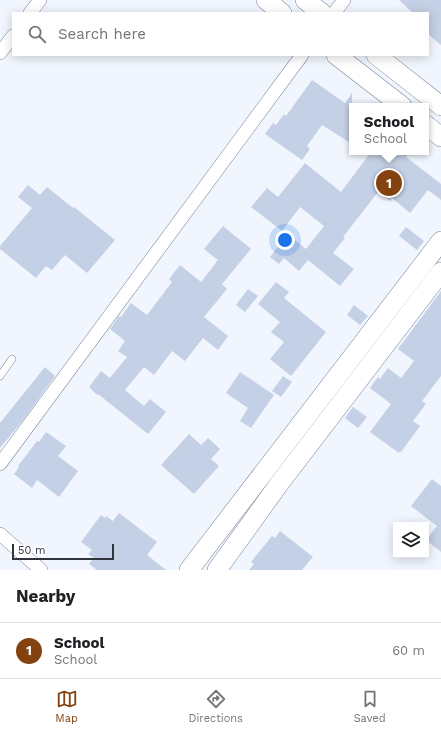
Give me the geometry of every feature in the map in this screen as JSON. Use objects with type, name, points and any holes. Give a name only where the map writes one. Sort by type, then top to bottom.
[{"type":"street","points":[[31,12],[40,0]]},
{"type":"street","points":[[266,0],[281,12]]},
{"type":"street","points":[[305,0],[321,12]]},
{"type":"street","points":[[335,12],[344,0]]},
{"type":"street","points":[[0,53],[12,37]]},
{"type":"street","points":[[0,464],[301,56]]},
{"type":"street","points":[[337,56],[398,103]]},
{"type":"street","points":[[377,56],[441,106]]},
{"type":"street","points":[[429,127],[441,137]]},
{"type":"street","points":[[189,570],[441,241]]},
{"type":"street","points":[[217,570],[279,484],[441,272]]},
{"type":"street","points":[[301,424],[316,435]]},
{"type":"street","points":[[263,474],[279,484]]},
{"type":"street","points":[[0,534],[41,570]]},
{"type":"lane","points":[[0,376],[12,359]]},
{"type":"building","points":[[399,0],[441,0],[441,45],[429,35],[429,12],[412,12]]},
{"type":"building","points":[[312,80],[345,103],[352,93],[352,103],[349,103],[349,142],[322,125],[307,146],[310,149],[302,160],[265,134],[273,123],[276,125],[284,114],[286,116]]},
{"type":"building","points":[[369,155],[407,155],[406,157],[441,184],[441,200],[428,190],[410,213],[392,198],[390,201],[378,192],[343,237],[345,238],[333,253],[354,269],[340,286],[308,260],[299,271],[284,258],[279,264],[270,257],[288,234],[306,249],[324,226],[300,207],[282,231],[251,207],[267,188],[278,197],[305,163],[341,192]]},
{"type":"building","points":[[28,185],[40,195],[47,187],[115,240],[87,273],[65,255],[52,270],[46,266],[36,278],[0,249],[0,246],[32,208],[18,197]]},
{"type":"building","points":[[223,226],[251,249],[222,284],[227,289],[204,317],[228,336],[218,350],[203,338],[185,361],[172,351],[154,375],[144,367],[125,390],[144,406],[150,399],[166,412],[148,434],[98,394],[97,395],[89,387],[101,371],[110,378],[127,357],[118,351],[125,341],[110,329],[119,316],[121,317],[131,303],[147,315],[172,282],[169,279],[180,265],[201,282],[218,260],[204,249]]},
{"type":"building","points":[[406,227],[424,241],[417,250],[399,236]]},
{"type":"building","points":[[276,282],[289,292],[284,298],[326,332],[291,376],[270,359],[284,342],[271,332],[280,322],[258,304]]},
{"type":"building","points":[[248,289],[258,296],[245,312],[236,305]]},
{"type":"building","points":[[441,291],[441,376],[422,401],[426,404],[413,421],[420,426],[399,453],[370,432],[391,404],[370,388],[378,377],[380,379],[388,368],[401,378],[414,361],[398,349]]},
{"type":"building","points":[[354,305],[368,316],[360,325],[347,315]]},
{"type":"building","points":[[45,367],[55,376],[24,419],[0,448],[0,423]]},
{"type":"building","points":[[240,372],[274,395],[251,428],[240,421],[248,408],[226,393]]},
{"type":"building","points":[[283,376],[292,382],[281,397],[272,391]]},
{"type":"building","points":[[353,407],[367,417],[358,428],[345,418]]},
{"type":"building","points":[[46,432],[66,446],[58,456],[78,471],[59,497],[37,480],[32,488],[14,474],[19,467],[18,466],[37,441],[39,442]]},
{"type":"building","points":[[189,434],[201,445],[208,438],[220,449],[211,459],[219,466],[194,494],[161,465]]},
{"type":"building","points":[[432,479],[441,486],[441,552],[429,542],[429,536],[437,526],[411,506]]},
{"type":"building","points":[[119,513],[157,542],[147,555],[166,570],[97,570],[89,564],[94,558],[88,554],[92,550],[81,542],[101,515],[105,518],[106,516],[113,521]]},
{"type":"building","points":[[280,531],[313,557],[302,570],[249,570],[254,564],[251,562],[272,536],[275,538]]},
{"type":"place","name":"School","points":[[389,183]]}]
